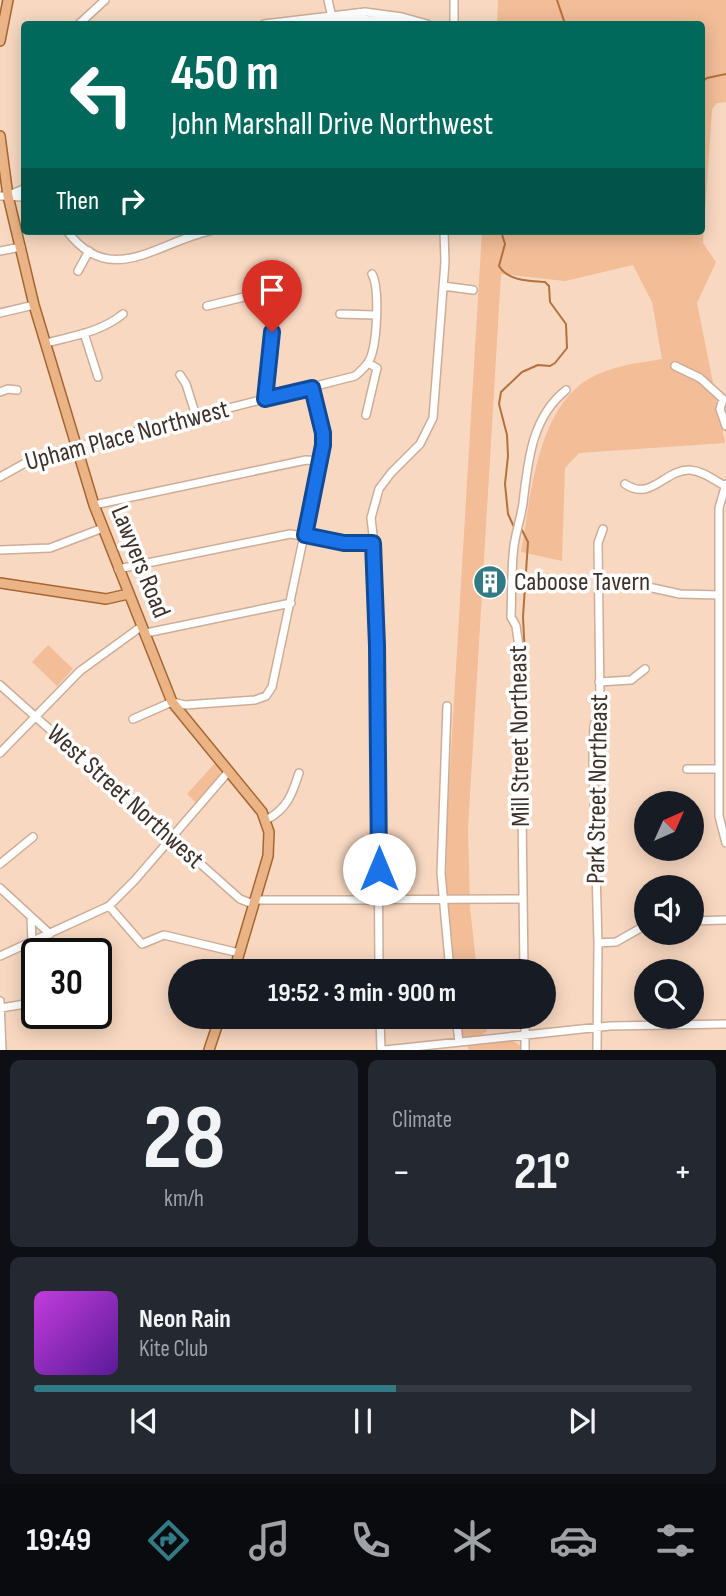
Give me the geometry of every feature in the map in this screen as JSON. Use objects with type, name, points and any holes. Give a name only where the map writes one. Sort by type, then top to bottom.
[{"type":"main road","points":[[0,41],[8,0]]},
{"type":"main road","name":"Lawyers Road","points":[[0,136],[4,196],[94,505],[118,569],[172,702],[256,804],[266,820]]},
{"type":"main road","points":[[0,583],[106,599],[128,594]]},
{"type":"main road","points":[[237,959],[270,845],[266,820]]},
{"type":"main road","points":[[209,1050],[216,1029]]},
{"type":"street","points":[[83,21],[105,0]]},
{"type":"street","points":[[328,0],[332,18]]},
{"type":"street","points":[[454,0],[454,21]]},
{"type":"street","points":[[320,21],[365,12],[414,21]]},
{"type":"street","points":[[88,17],[91,21]]},
{"type":"street","points":[[298,21],[332,18],[379,21]]},
{"type":"street","points":[[4,196],[21,190]]},
{"type":"street","points":[[71,235],[89,251],[114,259],[133,259],[196,235]]},
{"type":"street","points":[[379,959],[377,633],[371,519],[379,489],[420,444],[433,418],[445,262],[444,235]]},
{"type":"street","points":[[0,251],[21,247]]},
{"type":"street","points":[[78,271],[89,251]]},
{"type":"street","points":[[366,415],[377,368],[368,363],[373,351],[377,286],[372,274]]},
{"type":"street","points":[[271,295],[279,286]]},
{"type":"street","points":[[443,286],[473,290]]},
{"type":"street","points":[[207,306],[265,292],[271,295],[274,310],[265,399]]},
{"type":"street","points":[[0,313],[34,305]]},
{"type":"street","points":[[46,343],[105,326],[123,314]]},
{"type":"street","points":[[340,314],[375,315]]},
{"type":"street","points":[[85,333],[98,377]]},
{"type":"street","name":"Upham Place Northwest","points":[[0,477],[24,462],[77,446],[349,378],[360,372],[368,363]]},
{"type":"street","points":[[675,366],[700,378],[724,398],[720,410],[726,426]]},
{"type":"street","points":[[180,375],[187,384],[196,416]]},
{"type":"street","points":[[133,719],[172,702],[185,705],[256,700],[265,696],[272,687],[321,461],[323,437],[312,388]]},
{"type":"street","points":[[0,392],[17,390]]},
{"type":"street","name":"Mill Street Northeast","points":[[524,959],[520,654],[516,626],[511,617],[514,548],[523,505],[526,469],[540,424],[546,411],[566,390]]},
{"type":"street","points":[[94,505],[306,460],[321,461]]},
{"type":"street","points":[[625,484],[636,490],[648,489],[675,473],[686,470],[702,473],[726,485],[719,508],[723,541],[719,595],[723,713],[719,769],[720,822],[726,843]]},
{"type":"street","points":[[0,550],[50,548],[103,528]]},
{"type":"street","name":"Park Street Northeast","points":[[597,1050],[598,943],[593,759],[594,727],[600,701],[598,543],[603,529]]},
{"type":"street","points":[[118,569],[285,534],[344,543],[373,543]]},
{"type":"street","points":[[598,583],[630,583],[680,594],[719,595]]},
{"type":"street","points":[[0,753],[80,671],[144,629],[291,603]]},
{"type":"street","points":[[599,682],[631,680],[645,668]]},
{"type":"street","name":"West Street Northwest","points":[[0,685],[240,899],[254,902]]},
{"type":"street","points":[[447,706],[442,900],[449,959]]},
{"type":"street","points":[[687,769],[719,769]]},
{"type":"street","points":[[40,938],[109,906],[229,771]]},
{"type":"street","points":[[266,820],[280,812],[288,803],[299,773]]},
{"type":"street","points":[[0,864],[33,837]]},
{"type":"street","points":[[0,888],[50,934]]},
{"type":"street","points":[[254,902],[523,899]]},
{"type":"street","points":[[109,906],[142,944],[164,935],[239,953]]},
{"type":"street","points":[[30,938],[31,917]]},
{"type":"street","points":[[704,920],[726,920]]},
{"type":"street","points":[[598,943],[616,943],[634,932]]},
{"type":"street","points":[[0,956],[21,946]]},
{"type":"street","points":[[0,1001],[2,1050]]},
{"type":"street","points":[[1,1008],[21,1005]]},
{"type":"street","points":[[381,1029],[383,1050],[597,1027],[726,1024]]},
{"type":"street","points":[[457,1029],[459,1042]]},
{"type":"street","points":[[525,1029],[525,1050]]},
{"type":"shaded area","points":[[498,0],[726,0],[726,102],[717,103],[712,109],[705,213],[705,21],[497,21]]},
{"type":"shaded area","points":[[482,235],[704,235],[703,243],[716,262],[697,303],[725,443],[579,453],[565,468],[562,561],[521,552],[533,481],[547,432],[572,392],[590,378],[616,368],[662,359],[652,302],[633,265],[565,281],[501,274],[468,828],[470,908],[476,959],[453,959],[446,880],[447,819]]},
{"type":"shaded area","points":[[48,645],[73,669],[57,686],[32,662]]},
{"type":"shaded area","points":[[215,763],[220,770],[220,776],[196,803],[187,794]]},
{"type":"shaded area","points":[[462,1029],[486,1029],[487,1032],[483,1033],[484,1044],[511,1041],[523,1050],[469,1050]]},
{"type":"waterway","points":[[557,0],[564,21]]},
{"type":"waterway","points":[[705,80],[726,74]]},
{"type":"waterway","points":[[502,235],[505,244],[499,266],[508,275],[545,282],[549,286],[550,302],[566,324],[567,348],[555,363],[550,366],[538,365],[522,372],[501,392],[499,404],[507,435],[508,456],[505,484],[508,514],[514,527]]},
{"type":"waterway","points":[[522,530],[528,542],[523,617],[525,657]]},
{"type":"place","name":"Caboose Tavern","points":[[490,582]]},
{"type":"route","points":[[272,332],[265,399],[312,388],[323,433],[305,535],[344,543],[373,543],[375,552],[379,869]]}]
